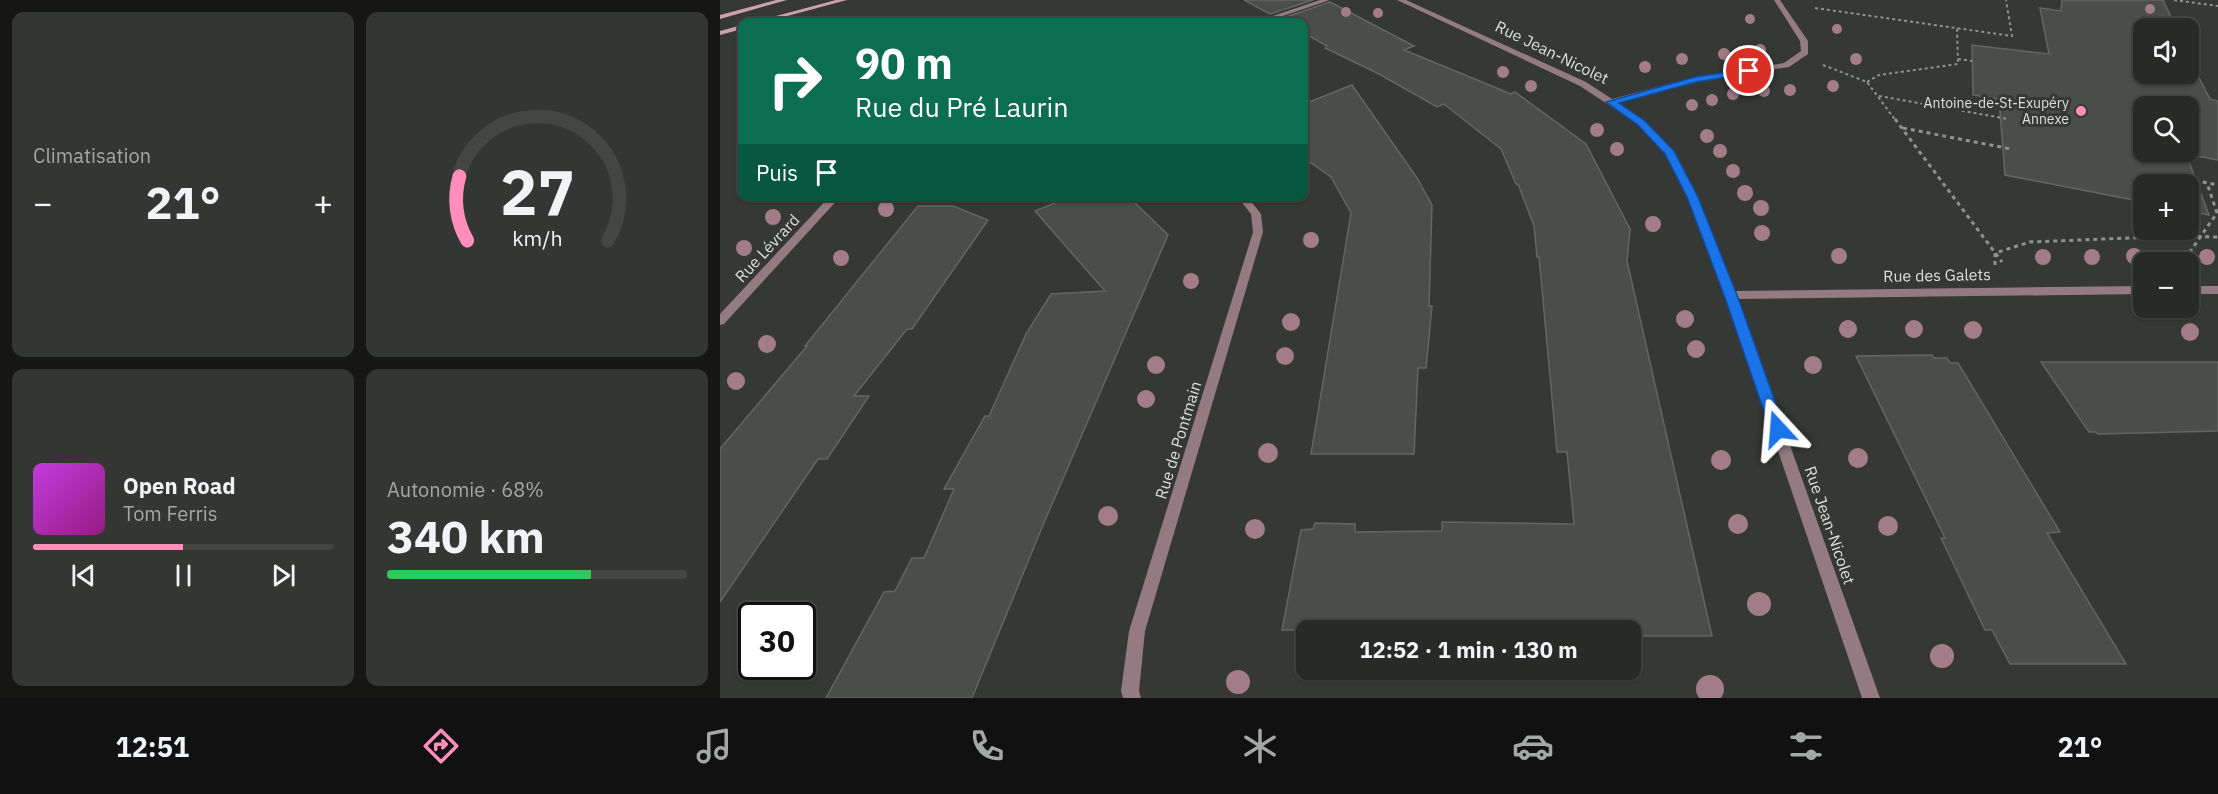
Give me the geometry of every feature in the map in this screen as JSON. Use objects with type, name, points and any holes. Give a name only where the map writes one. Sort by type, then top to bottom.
[{"type":"main road","points":[[720,16],[784,0]]},
{"type":"main road","points":[[774,18],[844,0]]},
{"type":"main road","points":[[720,33],[738,28]]},
{"type":"street","points":[[1271,18],[1327,0]]},
{"type":"street","name":"Rue Jean-Nicolet","points":[[1400,0],[1583,84],[1642,123],[1670,153],[1693,197],[1731,295],[1871,698]]},
{"type":"street","points":[[1611,102],[1695,79],[1786,65],[1801,56],[1805,52],[1804,41],[1778,1]]},
{"type":"street","name":"Rue Lévrard","points":[[720,321],[831,201]]},
{"type":"street","name":"Rue de Pontmain","points":[[1132,698],[1130,691],[1137,631],[1258,232],[1256,214],[1248,201]]},
{"type":"street","name":"Rue des Galets","points":[[1731,295],[2133,290]]},
{"type":"street","points":[[2199,290],[2218,290]]},
{"type":"path","points":[[1778,1],[2012,36],[2006,0]]},
{"type":"path","points":[[2174,0],[2218,6]]},
{"type":"path","points":[[1867,82],[1879,75],[1958,64],[1957,28]]},
{"type":"path","points":[[1801,56],[1867,82],[2002,262]]},
{"type":"path","points":[[1958,59],[1972,61]]},
{"type":"path","points":[[1878,96],[2008,119]]},
{"type":"path","points":[[1901,127],[2011,149]]},
{"type":"path","points":[[2199,182],[2218,185]]},
{"type":"path","points":[[2190,252],[2217,213],[2206,183]]},
{"type":"path","points":[[1995,254],[2030,242],[2218,237]]},
{"type":"path","points":[[1993,291],[1995,254]]},
{"type":"building","points":[[1244,0],[1313,0],[1270,14]]},
{"type":"building","name":"Antoine-de-St-Exupéry Annexe","points":[[2062,0],[2163,0],[2171,18],[2133,18],[2133,84],[2199,84],[2199,78],[2210,99],[2218,101],[2218,160],[2199,156],[2199,96],[2133,96],[2133,162],[2189,162],[2194,174],[2133,174],[2133,200],[2005,175],[1999,99],[1973,95],[1972,45],[2049,54],[2040,8],[2061,11]]},
{"type":"building","points":[[1330,2],[1414,46],[1404,50],[1511,94],[1515,92],[1586,144],[1630,229],[1627,261],[1712,636],[1641,636],[1641,620],[1296,620],[1296,630],[1282,630],[1301,530],[1313,529],[1315,523],[1355,524],[1355,532],[1442,531],[1442,522],[1574,524],[1567,452],[1557,452],[1539,257],[1537,257],[1534,226],[1518,184],[1501,149],[1444,104],[1437,107],[1379,74],[1325,48],[1327,46],[1308,35],[1308,18],[1283,18]]},
{"type":"building","points":[[1352,85],[1417,178],[1432,205],[1429,306],[1432,306],[1426,368],[1418,368],[1414,454],[1311,454],[1351,213],[1331,177],[1308,161],[1308,102]]},
{"type":"building","name":"Antoine-de-St-Exupéry Annexe","points":[[2199,188],[2209,215],[2199,213]]},
{"type":"building","points":[[1060,201],[1133,201],[1168,235],[1043,525],[972,698],[826,698],[884,592],[895,591],[912,558],[924,558],[954,489],[944,489],[985,416],[989,416],[1026,334],[1051,294],[1105,291],[1035,211]]},
{"type":"building","points":[[918,206],[953,206],[988,220],[912,329],[907,329],[854,396],[869,396],[827,459],[818,459],[720,602],[720,449],[807,346],[805,346]]},
{"type":"building","points":[[1932,355],[1934,358],[1947,358],[1950,363],[1958,363],[2060,532],[2047,533],[2126,664],[2010,664],[1992,630],[1985,630],[1941,538],[1945,538],[1856,356]]},
{"type":"building","points":[[2041,362],[2218,362],[2218,431],[2098,434],[2089,432]]},
{"type":"place","name":"Antoine-de-St-Exupéry Annexe","points":[[2081,111]]},
{"type":"route","points":[[1749,71],[1695,79],[1611,102],[1642,123],[1670,153],[1693,197],[1731,295],[1778,429]]}]
